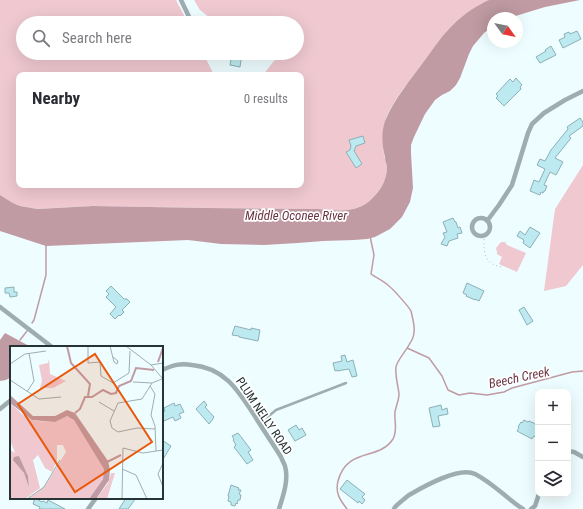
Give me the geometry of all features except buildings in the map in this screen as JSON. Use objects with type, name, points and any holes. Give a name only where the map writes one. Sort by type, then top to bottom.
[{"type":"street","points":[[181,0],[189,16]]},
{"type":"street","points":[[487,221],[512,185],[526,138],[532,124],[544,113],[564,100],[583,91]]},
{"type":"street","points":[[0,307],[51,346]]},
{"type":"street","name":"PLUM NELLY ROAD","points":[[163,370],[173,365],[189,364],[201,366],[215,370],[227,379],[237,390],[281,457],[285,467],[286,479],[284,495],[279,509]]},
{"type":"street","points":[[0,409],[10,401]]},
{"type":"street","points":[[571,452],[583,457]]},
{"type":"street","points":[[394,509],[408,496],[438,480],[464,472],[474,473],[523,509]]},
{"type":"street","points":[[531,509],[535,506],[538,497]]},
{"type":"street","points":[[88,509],[95,499]]},
{"type":"lane","points":[[262,427],[270,415],[276,410],[346,384]]},
{"type":"path","points":[[484,239],[484,253],[488,260],[495,266],[503,267]]},
{"type":"shaded area","points":[[0,0],[176,0],[184,16],[16,16],[16,60],[206,60],[212,72],[16,72],[16,188],[304,188],[304,72],[265,72],[275,60],[304,60],[304,16],[207,16],[200,10],[194,0],[489,0],[480,5],[430,56],[407,83],[397,98],[388,113],[384,128],[383,150],[387,167],[383,183],[372,199],[358,208],[351,210],[335,210],[93,206],[35,209],[20,206],[0,195]]},
{"type":"shaded area","points":[[583,165],[583,265],[566,286],[544,291],[555,209]]},
{"type":"shaded area","points":[[501,242],[505,242],[507,245],[526,253],[517,272],[499,264],[502,257],[497,254],[496,248]]},
{"type":"water","name":"Middle Oconee River","points":[[489,0],[580,0],[545,7],[523,14],[523,12],[487,12],[487,31],[473,46],[456,85],[450,91],[435,100],[425,114],[414,137],[411,145],[413,188],[410,202],[402,217],[390,229],[375,237],[354,240],[264,245],[221,244],[188,240],[46,246],[0,231],[0,195],[20,206],[37,209],[93,206],[336,210],[351,210],[358,208],[372,199],[385,180],[387,166],[382,134],[385,121],[398,97],[450,28],[458,20]]},
{"type":"water","points":[[5,333],[29,346],[10,346],[10,378],[0,381],[0,340]]},
{"type":"waterway","points":[[347,509],[340,499],[337,489],[342,470],[348,463],[380,450],[387,446],[393,439],[396,429],[395,412],[399,398],[396,367],[398,361],[411,341],[414,330],[411,311],[387,284],[371,274],[374,255],[370,236]]},
{"type":"waterway","points":[[32,323],[46,275],[46,245]]},
{"type":"waterway","points":[[20,340],[27,331]]},
{"type":"waterway","name":"Beech Creek","points":[[407,348],[429,358],[442,376],[448,390],[459,395],[470,393],[487,395],[504,392],[512,388],[572,372],[583,371]]}]
